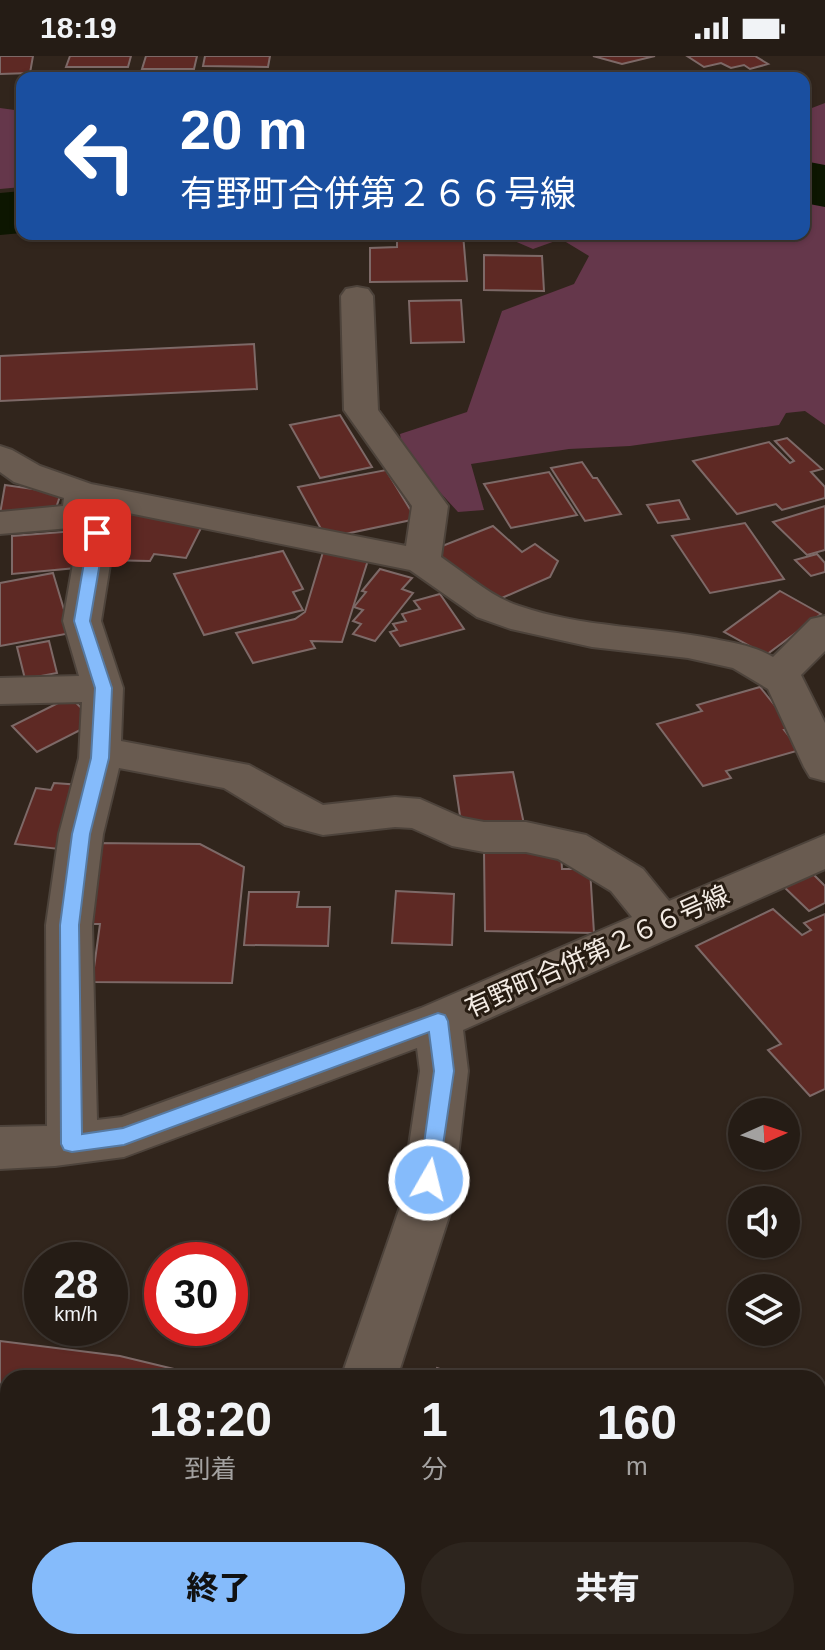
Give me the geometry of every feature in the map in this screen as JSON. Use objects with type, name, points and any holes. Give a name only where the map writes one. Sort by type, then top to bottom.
[{"type":"street","points":[[357,296],[361,410],[430,506],[422,561]]},
{"type":"street","points":[[6,467],[81,505],[422,561],[491,609],[511,617],[592,635],[688,646],[745,658],[785,681],[825,767]]},
{"type":"street","points":[[0,523],[81,505]]},
{"type":"street","points":[[72,1144],[69,925],[81,834],[101,751],[103,688],[82,621],[97,533],[81,505]]},
{"type":"street","points":[[778,675],[825,628]]},
{"type":"street","points":[[0,691],[103,688]]},
{"type":"street","points":[[101,751],[234,775],[258,786],[300,814],[323,820],[395,812],[420,814],[452,831],[484,837],[526,837],[570,846],[627,880],[663,924]]},
{"type":"street","name":"有野町合併第２６６号線","points":[[0,1149],[124,1137],[438,1021],[825,851]]},
{"type":"street","points":[[372,1370],[426,1207],[444,1071],[438,1021]]},
{"type":"shaded area","points":[[825,103],[825,165],[810,165],[810,109]]},
{"type":"shaded area","points":[[0,108],[16,110],[16,188],[0,189]]},
{"type":"shaded area","points":[[810,186],[825,190],[825,425],[805,411],[786,413],[779,425],[630,446],[569,449],[471,464],[484,510],[458,512],[403,452],[400,434],[467,412],[502,311],[574,284],[589,256],[563,240],[810,240]]},
{"type":"shaded area","points":[[512,240],[558,240],[533,249]]},
{"type":"building","points":[[0,56],[33,56],[30,72],[0,74]]},
{"type":"building","points":[[70,56],[131,56],[128,67],[66,67]]},
{"type":"building","points":[[146,56],[197,56],[194,69],[142,69]]},
{"type":"building","points":[[205,56],[270,56],[268,67],[203,66]]},
{"type":"building","points":[[593,56],[655,56],[622,64]]},
{"type":"building","points":[[687,56],[755,56],[768,64],[750,69],[744,65],[731,68],[721,63],[704,67]]},
{"type":"building","points":[[464,240],[467,281],[370,282],[370,248],[397,247],[397,241],[377,241]]},
{"type":"building","points":[[484,255],[542,256],[544,291],[484,290]]},
{"type":"building","points":[[461,300],[464,342],[411,343],[409,301]]},
{"type":"building","points":[[254,344],[257,389],[0,401],[0,356]]},
{"type":"building","points":[[340,415],[372,467],[320,478],[290,425]]},
{"type":"building","points":[[787,438],[822,469],[811,472],[825,487],[825,498],[782,510],[776,504],[737,514],[693,461],[769,442],[790,463],[794,461],[775,441]]},
{"type":"building","points":[[582,462],[593,478],[597,478],[621,514],[585,521],[551,468]]},
{"type":"building","points":[[386,470],[416,519],[326,538],[298,487]]},
{"type":"building","points":[[549,472],[577,515],[511,528],[484,484]]},
{"type":"building","points":[[5,485],[61,493],[54,514],[0,514]]},
{"type":"building","points":[[679,500],[689,519],[658,523],[647,505]]},
{"type":"building","points":[[825,506],[825,550],[807,555],[773,522]]},
{"type":"building","points":[[122,509],[204,522],[186,558],[154,554],[150,561],[103,560],[106,535]]},
{"type":"building","points":[[745,523],[784,579],[710,593],[672,536]]},
{"type":"building","points":[[493,526],[522,552],[535,544],[558,561],[550,577],[495,601],[432,550]]},
{"type":"building","points":[[75,531],[76,568],[12,574],[12,536]]},
{"type":"building","points":[[283,551],[303,589],[293,592],[303,610],[204,635],[174,574]]},
{"type":"building","points":[[323,552],[369,557],[342,642],[311,641],[315,648],[253,663],[236,633],[295,619],[305,612]]},
{"type":"building","points":[[817,554],[825,563],[825,572],[811,576],[795,560]]},
{"type":"building","points":[[380,569],[412,578],[402,589],[413,593],[375,641],[353,634],[361,624],[353,621],[363,610],[354,607],[366,592],[362,591]]},
{"type":"building","points":[[53,573],[71,633],[0,646],[0,583]]},
{"type":"building","points":[[780,591],[821,614],[766,655],[724,632]]},
{"type":"building","points":[[440,594],[464,629],[400,646],[390,632],[397,630],[393,624],[406,621],[402,614],[420,609],[414,601]]},
{"type":"building","points":[[49,641],[57,673],[25,679],[17,647]]},
{"type":"building","points":[[760,687],[793,728],[784,730],[800,750],[726,771],[731,778],[703,786],[657,724],[702,711],[697,705]]},
{"type":"building","points":[[70,697],[96,722],[37,752],[12,726]]},
{"type":"building","points":[[513,772],[524,824],[462,829],[454,776]]},
{"type":"building","points":[[54,783],[81,785],[59,849],[15,844],[36,788],[51,790]]},
{"type":"building","points":[[91,843],[200,844],[244,867],[232,983],[92,982],[100,924],[76,924]]},
{"type":"building","points":[[484,850],[561,851],[562,869],[590,869],[594,933],[485,931]]},
{"type":"building","points":[[810,871],[825,886],[825,903],[809,911],[782,885]]},
{"type":"building","points":[[396,891],[454,894],[452,945],[392,943]]},
{"type":"building","points":[[249,892],[299,892],[297,907],[330,907],[328,946],[244,945]]},
{"type":"building","points":[[773,909],[802,935],[811,930],[804,923],[825,914],[825,1089],[810,1096],[768,1050],[781,1044],[696,946]]},
{"type":"building","points":[[0,1341],[120,1356],[174,1370],[0,1370]]},
{"type":"waterway","points":[[810,183],[825,186]]},
{"type":"waterway","points":[[0,214],[16,213]]},
{"type":"route","points":[[97,533],[82,621],[103,688],[100,758],[81,834],[69,925],[72,1144],[124,1137],[438,1021],[444,1071],[429,1180]]}]
